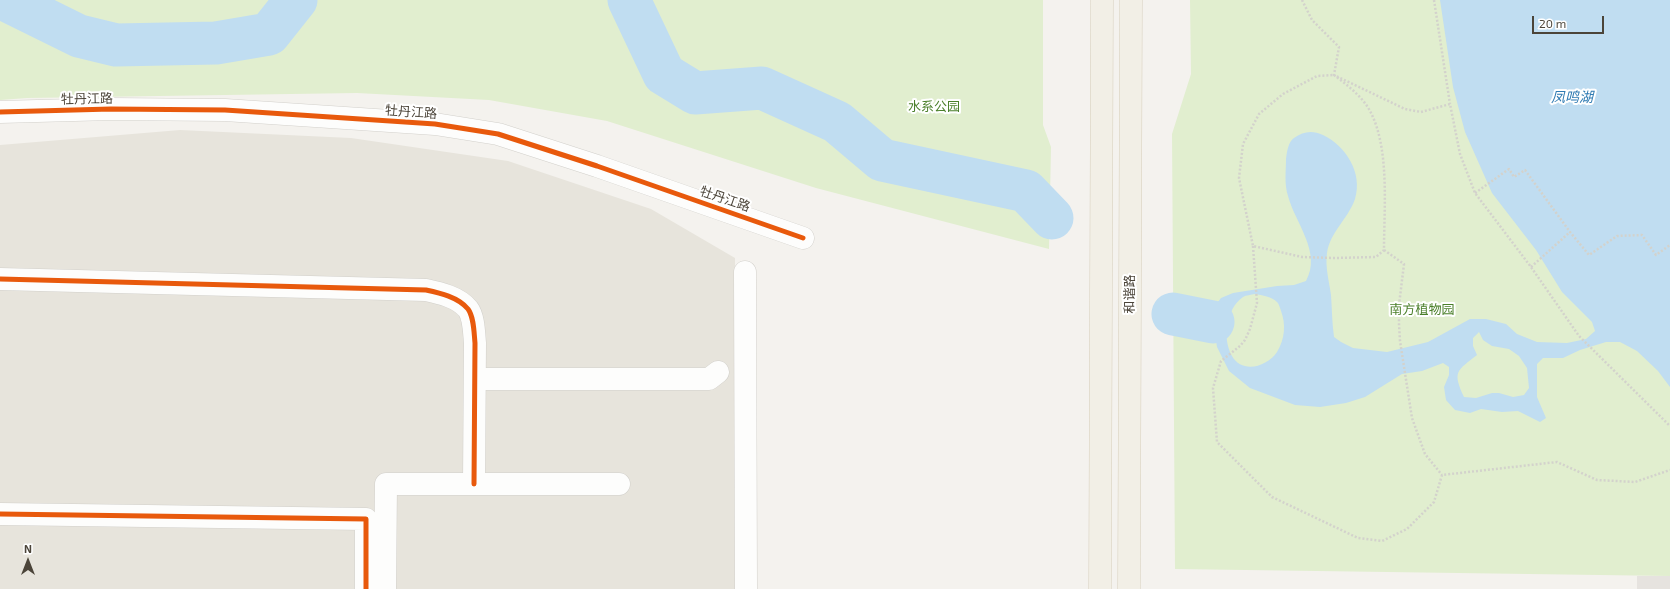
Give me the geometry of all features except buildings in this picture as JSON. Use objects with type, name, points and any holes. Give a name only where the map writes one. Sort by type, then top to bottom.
[{"type":"main road","points":[[1100,589],[1102,0]]},
{"type":"main road","name":"和谐路","points":[[1129,589],[1131,0]]},
{"type":"street","name":"牡丹江路","points":[[0,112],[110,109],[225,110],[435,124],[498,134],[597,166],[803,238]]},
{"type":"street","points":[[746,272],[746,589]]},
{"type":"street","points":[[0,279],[426,290],[442,293],[456,300],[468,310],[473,324],[475,343],[474,484]]},
{"type":"street","points":[[475,379],[709,379],[718,372]]},
{"type":"street","points":[[385,589],[386,484],[619,484]]},
{"type":"street","points":[[0,514],[366,519],[366,589]]},
{"type":"path","points":[[1302,0],[1312,20],[1339,47],[1334,75]]},
{"type":"path","points":[[1434,0],[1450,104],[1460,154],[1475,193],[1531,267],[1579,336],[1670,426]]},
{"type":"path","points":[[1253,246],[1302,257],[1334,258],[1376,257],[1384,250],[1384,165],[1378,132],[1370,111],[1353,89],[1334,75]]},
{"type":"path","points":[[1442,475],[1434,502],[1406,529],[1382,540],[1358,538],[1272,497],[1217,442],[1213,388],[1221,361],[1240,346],[1250,329],[1257,303],[1253,246],[1239,178],[1243,144],[1259,114],[1282,94],[1317,76],[1334,75],[1405,109],[1421,112],[1450,104]]},
{"type":"path","points":[[1475,193],[1509,169],[1514,177],[1525,170],[1589,256],[1616,236],[1642,235],[1656,255],[1670,245]]},
{"type":"path","points":[[1531,267],[1570,232]]},
{"type":"path","points":[[1384,250],[1404,264],[1399,305],[1400,341],[1412,418],[1425,454],[1442,475]]},
{"type":"path","points":[[1442,475],[1557,462],[1597,480],[1635,482],[1670,470]]},
{"type":"shaded area","points":[[180,130],[351,138],[508,161],[651,209],[735,258],[736,589],[0,589],[0,145]]},
{"type":"shaded area","points":[[1637,576],[1670,576],[1670,589],[1637,589]]},
{"type":"green space","name":"水系公园","points":[[0,0],[1043,0],[1043,125],[1051,147],[1049,249],[816,188],[607,121],[489,100],[357,93],[27,98],[0,100]]},
{"type":"green space","name":"南方植物园","points":[[1190,0],[1670,0],[1670,576],[1175,569],[1172,134],[1191,74]]},
{"type":"water","name":"凤鸣湖","points":[[1440,0],[1670,0],[1670,387],[1658,371],[1637,351],[1620,342],[1606,342],[1580,350],[1563,358],[1543,358],[1537,364],[1537,397],[1546,418],[1540,422],[1518,411],[1502,412],[1481,409],[1470,413],[1455,410],[1446,400],[1444,387],[1449,375],[1449,367],[1443,363],[1422,371],[1402,374],[1365,397],[1346,403],[1320,407],[1295,405],[1250,388],[1229,371],[1217,347],[1213,322],[1214,307],[1221,298],[1233,293],[1277,286],[1294,285],[1306,281],[1310,270],[1311,259],[1309,248],[1291,206],[1286,187],[1286,159],[1290,142],[1297,136],[1308,132],[1316,132],[1323,135],[1339,146],[1351,161],[1357,180],[1355,199],[1348,213],[1335,232],[1327,253],[1327,269],[1331,295],[1334,337],[1341,342],[1353,348],[1387,352],[1428,342],[1470,319],[1486,319],[1506,324],[1517,334],[1537,342],[1567,343],[1586,339],[1595,331],[1592,322],[1562,292],[1536,250],[1492,193],[1465,132],[1453,87]],"holes":[[[1255,294],[1270,298],[1278,303],[1283,316],[1284,332],[1280,347],[1273,357],[1261,365],[1248,367],[1236,362],[1232,356],[1227,341],[1227,324],[1229,316],[1237,302],[1244,296]],[[1479,332],[1483,340],[1492,346],[1509,349],[1519,356],[1527,368],[1529,388],[1524,395],[1513,397],[1499,393],[1492,393],[1476,398],[1464,397],[1458,382],[1458,372],[1477,355],[1473,346],[1473,338]]]},
{"type":"waterway","points":[[6,0],[79,36],[116,45],[216,43],[269,34],[296,0]]},
{"type":"waterway","points":[[629,0],[664,74],[695,93],[762,88],[837,122],[882,160],[1026,191],[1052,218]]},
{"type":"waterway","points":[[1173,314],[1213,322]]},
{"type":"cycle path","points":[[0,112],[111,109],[225,110],[435,124],[498,134],[597,166],[803,238]]},
{"type":"cycle path","points":[[0,279],[426,290],[443,294],[459,301],[464,305],[470,312],[473,321],[475,343],[474,484]]},
{"type":"cycle path","points":[[0,514],[366,519],[366,589]]}]
